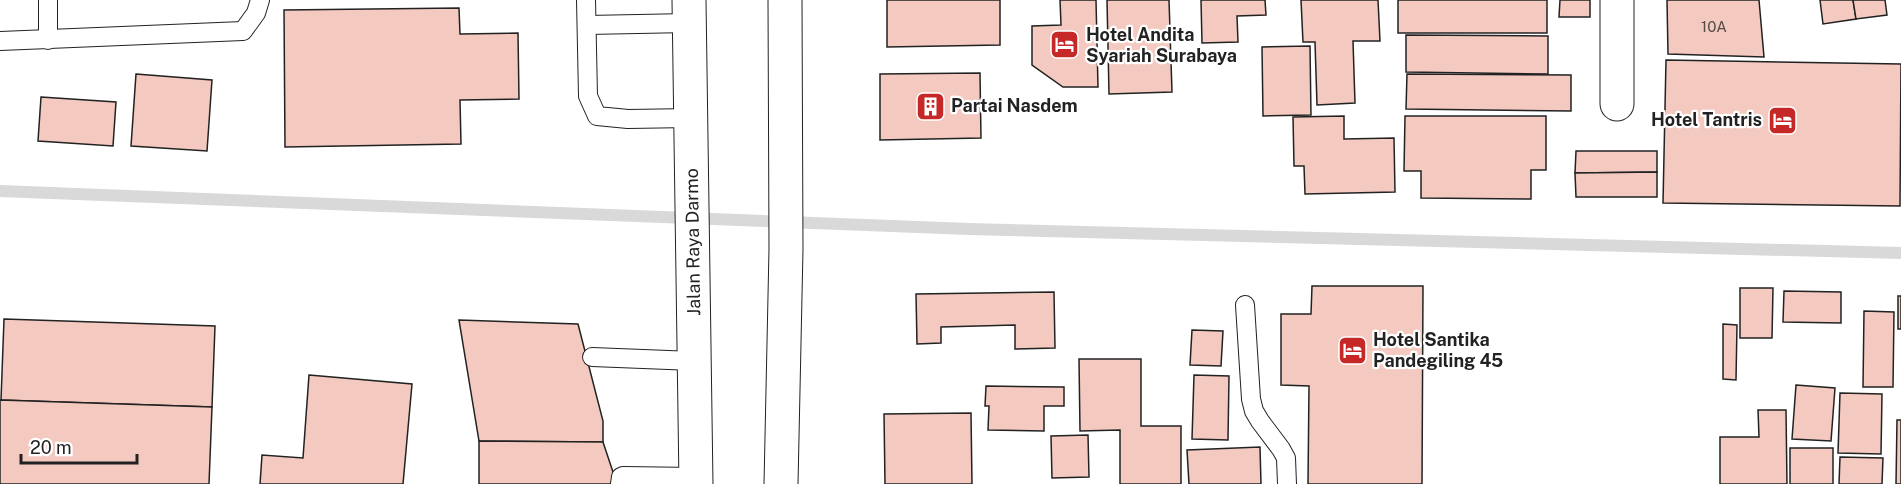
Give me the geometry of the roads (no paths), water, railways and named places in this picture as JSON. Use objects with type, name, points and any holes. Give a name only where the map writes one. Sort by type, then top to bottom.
[{"type":"main road","points":[[781,484],[786,249],[785,0]]},
{"type":"main road","points":[[1617,0],[1617,104]]},
{"type":"main road","name":"Jalan Raya Darmo","points":[[689,11],[696,481]]},
{"type":"lane","points":[[48,0],[48,40]]},
{"type":"lane","points":[[0,41],[243,31],[256,13],[260,0]]},
{"type":"lane","points":[[586,0],[588,96],[597,116],[628,119],[691,118]]},
{"type":"lane","points":[[587,25],[689,11]]},
{"type":"lane","points":[[1245,305],[1251,399],[1260,421],[1286,458],[1287,484]]},
{"type":"lane","points":[[592,357],[694,361]]},
{"type":"lane","points":[[620,484],[623,476],[696,481]]},
{"type":"waterway","points":[[0,191],[969,229],[1901,253]]},
{"type":"place","name":"Hotel Andita Syariah Surabaya","points":[[1065,45]]},
{"type":"place","name":"Partai Nasdem","points":[[930,106]]},
{"type":"place","name":"Hotel Tantris","points":[[1783,120]]},
{"type":"place","name":"Hotel Santika Pandegiling 45","points":[[1352,350]]}]
